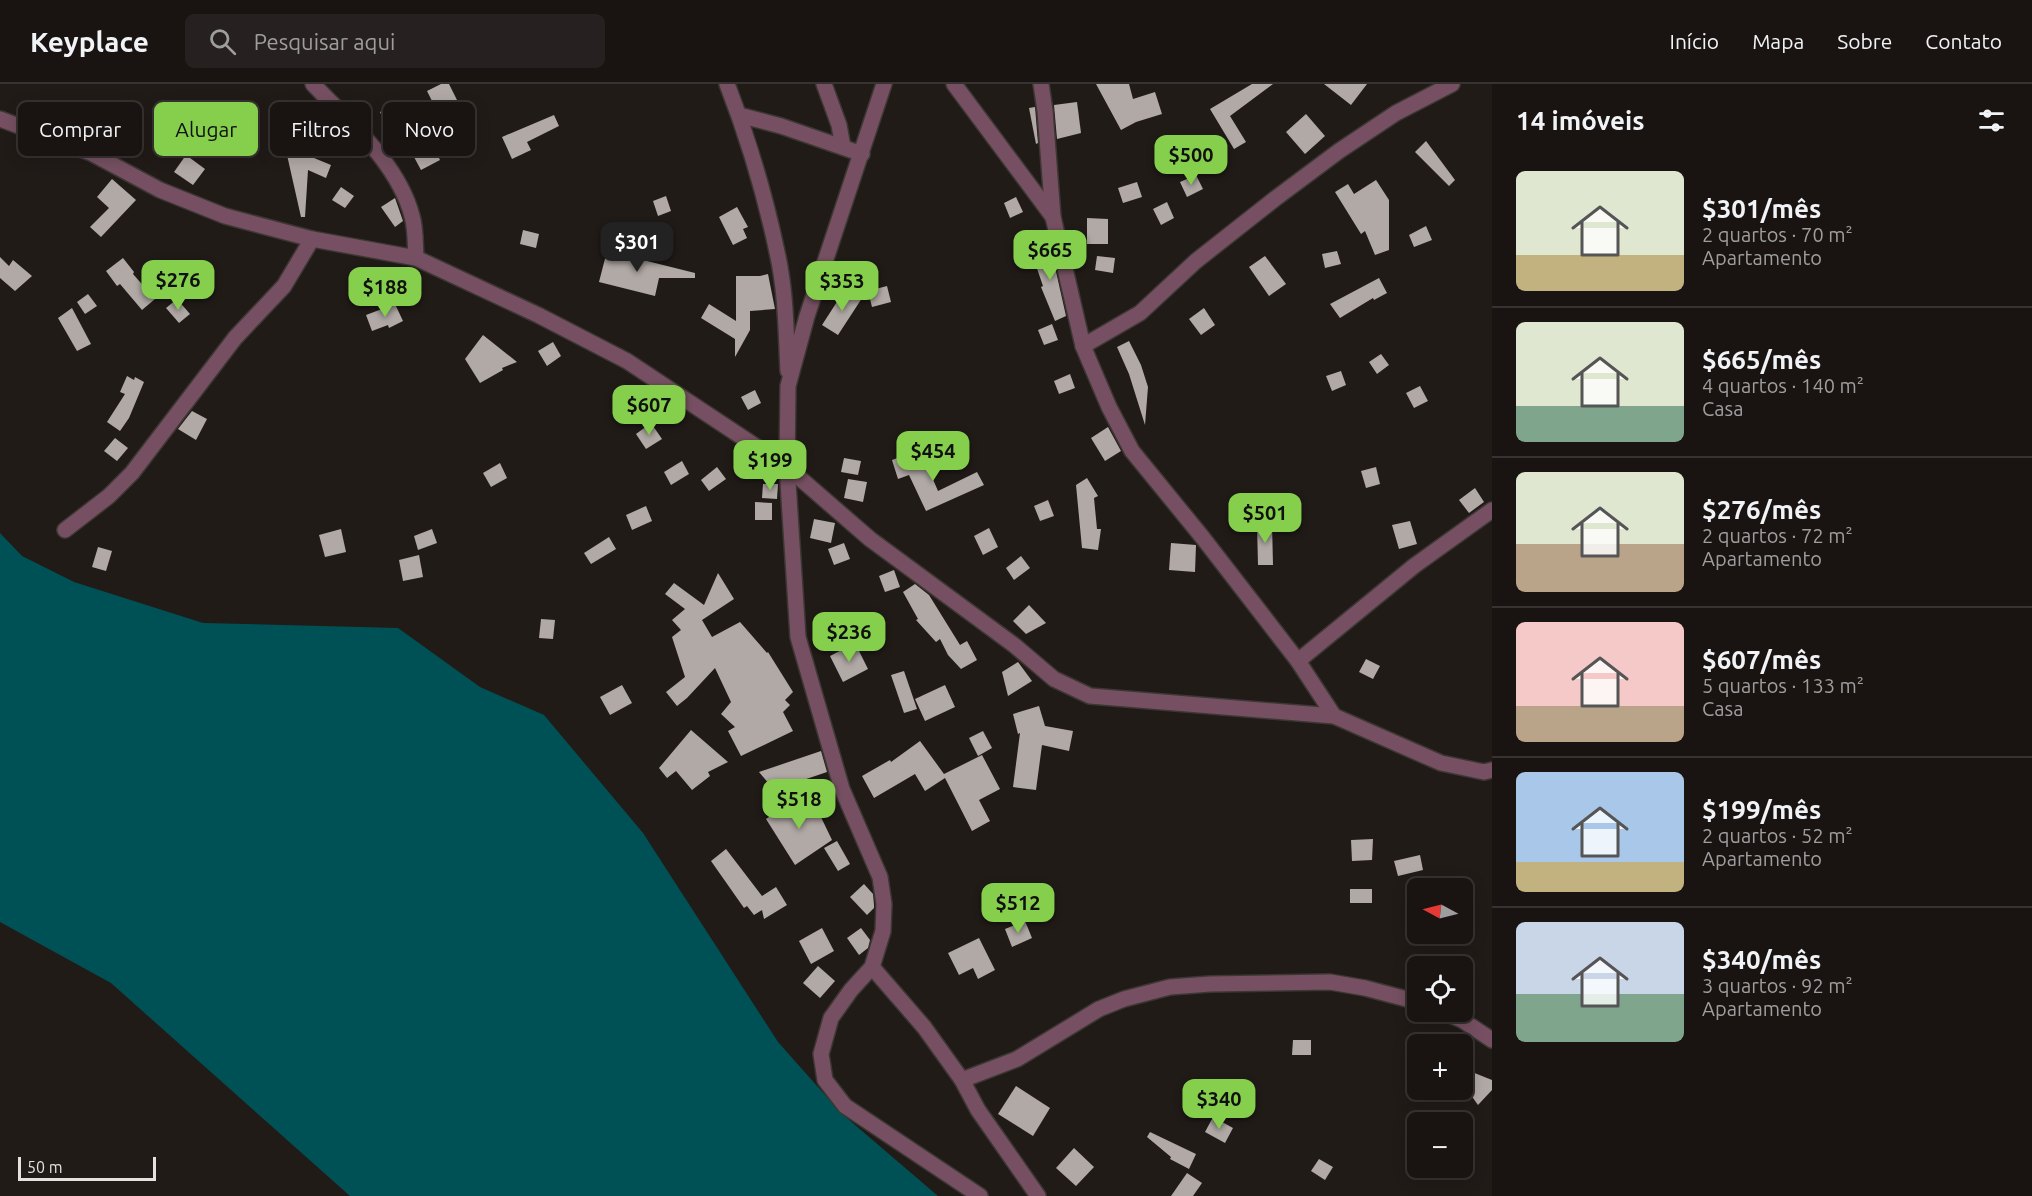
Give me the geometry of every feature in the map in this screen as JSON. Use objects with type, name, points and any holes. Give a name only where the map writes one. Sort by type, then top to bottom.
[{"type":"street","points":[[313,84],[362,135],[387,166],[405,194],[413,218],[416,258]]},
{"type":"street","points":[[727,84],[739,115],[778,253],[785,306],[788,386],[787,467],[798,637],[842,789],[880,877],[884,904],[883,931],[872,967],[851,990],[831,1018],[821,1054],[825,1080],[845,1106],[980,1196]]},
{"type":"street","points":[[824,84],[839,125],[843,147]]},
{"type":"street","points":[[788,386],[807,316],[885,84]]},
{"type":"street","points":[[954,84],[1053,217]]},
{"type":"street","points":[[1041,84],[1053,217],[1083,345],[1109,408],[1132,451],[1298,661],[1334,716]]},
{"type":"street","points":[[1083,345],[1140,313],[1196,261],[1340,151],[1396,114],[1452,84]]},
{"type":"street","points":[[739,115],[780,126],[862,154]]},
{"type":"street","points":[[0,118],[91,153],[160,190],[225,216],[312,239],[416,258],[538,315],[627,361],[787,467],[870,539],[1014,645],[1054,679],[1090,696],[1334,716],[1441,763],[1484,772],[1492,770]]},
{"type":"street","points":[[65,530],[109,496],[132,473],[235,338],[284,286],[312,239]]},
{"type":"street","points":[[1298,661],[1414,566],[1492,510]]},
{"type":"street","points":[[872,967],[924,1027],[962,1080],[978,1110],[1038,1196]]},
{"type":"street","points":[[962,1080],[1017,1059],[1099,1010],[1124,999],[1170,987],[1330,982],[1407,999]]},
{"type":"street","points":[[1465,1022],[1492,1040]]},
{"type":"water","points":[[0,533],[22,556],[74,582],[203,623],[398,628],[480,687],[544,715],[643,833],[778,1042],[841,1113],[938,1196],[350,1196],[111,983],[0,922]]},
{"type":"building","points":[[441,84],[449,84],[458,102],[432,102],[427,91]]},
{"type":"building","points":[[1096,84],[1129,84],[1133,99],[1155,92],[1162,114],[1136,122],[1121,130]]},
{"type":"building","points":[[1252,84],[1273,84],[1230,116],[1246,142],[1234,149],[1210,109]]},
{"type":"building","points":[[1324,84],[1367,84],[1351,105]]},
{"type":"building","points":[[1077,102],[1081,133],[1057,139],[1054,105]]},
{"type":"building","points":[[1035,107],[1038,143],[1036,144],[1029,108]]},
{"type":"building","points":[[1306,114],[1325,136],[1305,154],[1286,132]]},
{"type":"building","points":[[554,115],[559,126],[527,142],[531,150],[512,159],[502,137]]},
{"type":"building","points":[[1426,141],[1455,180],[1449,186],[1415,152]]},
{"type":"building","points":[[185,156],[205,169],[193,185],[174,172]]},
{"type":"building","points":[[287,156],[309,156],[331,165],[326,178],[308,170],[305,217],[301,217]]},
{"type":"building","points":[[438,156],[440,160],[421,170],[414,157]]},
{"type":"building","points":[[1196,175],[1203,189],[1187,197],[1180,182]]},
{"type":"building","points":[[112,179],[136,200],[101,237],[90,227],[109,208],[97,197]]},
{"type":"building","points":[[1376,180],[1389,200],[1389,250],[1375,255],[1365,231],[1361,234],[1335,192],[1348,184],[1354,194]]},
{"type":"building","points":[[1137,182],[1142,197],[1123,203],[1118,188]]},
{"type":"building","points":[[341,187],[354,196],[345,208],[332,200]]},
{"type":"building","points":[[666,196],[671,211],[658,216],[653,201]]},
{"type":"building","points":[[1016,197],[1023,212],[1010,218],[1004,203]]},
{"type":"building","points":[[395,198],[403,221],[395,227],[381,207]]},
{"type":"building","points":[[1167,202],[1174,218],[1161,225],[1153,209]]},
{"type":"building","points":[[737,207],[748,227],[743,229],[747,238],[733,245],[719,217]]},
{"type":"building","points":[[1087,218],[1108,219],[1108,244],[1087,244]]},
{"type":"building","points":[[1426,226],[1432,240],[1414,247],[1409,235]]},
{"type":"building","points":[[523,230],[539,234],[536,248],[520,244]]},
{"type":"building","points":[[1050,245],[1066,316],[1055,321],[1041,287],[1043,286],[1031,251]]},
{"type":"building","points":[[607,251],[695,273],[695,278],[659,278],[655,296],[599,282]]},
{"type":"building","points":[[1337,251],[1341,264],[1325,268],[1322,254]]},
{"type":"building","points":[[1097,256],[1115,258],[1113,273],[1095,270]]},
{"type":"building","points":[[1265,256],[1286,284],[1269,296],[1249,267]]},
{"type":"building","points":[[0,257],[9,266],[13,260],[32,276],[15,291],[0,278]]},
{"type":"building","points":[[123,258],[134,272],[133,274],[155,299],[142,310],[120,284],[117,286],[106,271]]},
{"type":"building","points":[[768,274],[775,309],[750,311],[750,330],[735,357],[735,339],[701,318],[709,304],[736,321],[736,276]]},
{"type":"building","points":[[1379,278],[1387,293],[1374,300],[1373,298],[1340,318],[1330,304]]},
{"type":"building","points":[[403,283],[406,298],[386,302],[383,286]]},
{"type":"building","points":[[887,286],[891,302],[872,307],[868,291]]},
{"type":"building","points":[[844,291],[850,296],[866,292],[838,335],[822,325]]},
{"type":"building","points":[[88,294],[97,306],[85,314],[77,302]]},
{"type":"building","points":[[177,299],[190,314],[179,323],[166,308]]},
{"type":"building","points":[[395,304],[403,321],[389,328],[388,325],[372,331],[366,315]]},
{"type":"building","points":[[72,308],[91,344],[77,351],[58,318]]},
{"type":"building","points":[[1204,308],[1215,325],[1201,335],[1189,319]]},
{"type":"building","points":[[1052,324],[1058,340],[1044,345],[1038,330]]},
{"type":"building","points":[[483,335],[517,362],[502,368],[503,370],[480,383],[465,359]]},
{"type":"building","points":[[1129,341],[1141,365],[1148,387],[1145,425],[1129,374],[1117,347]]},
{"type":"building","points":[[553,342],[561,356],[547,366],[538,351]]},
{"type":"building","points":[[1381,354],[1389,365],[1377,374],[1369,362]]},
{"type":"building","points":[[1341,371],[1346,385],[1332,391],[1326,376]]},
{"type":"building","points":[[1070,374],[1075,388],[1059,394],[1054,381]]},
{"type":"building","points":[[127,376],[144,382],[129,418],[120,431],[107,422],[125,394],[120,392]]},
{"type":"building","points":[[1420,386],[1428,401],[1414,408],[1406,393]]},
{"type":"building","points":[[755,390],[761,403],[748,410],[741,397]]},
{"type":"building","points":[[192,411],[207,419],[196,440],[178,429]]},
{"type":"building","points":[[651,423],[662,439],[646,449],[636,434]]},
{"type":"building","points":[[1108,427],[1121,451],[1105,461],[1091,438]]},
{"type":"building","points":[[115,438],[128,448],[117,461],[104,451]]},
{"type":"building","points":[[922,454],[938,491],[977,472],[984,485],[926,511],[909,475],[898,479],[892,460],[906,455],[908,460]]},
{"type":"building","points":[[844,458],[861,461],[858,475],[841,472]]},
{"type":"building","points":[[682,461],[689,474],[671,485],[664,472]]},
{"type":"building","points":[[500,463],[507,478],[491,487],[483,473]]},
{"type":"building","points":[[717,467],[726,479],[709,491],[701,480]]},
{"type":"building","points":[[1376,467],[1380,484],[1366,488],[1361,471]]},
{"type":"building","points":[[1087,478],[1098,496],[1094,498],[1097,529],[1101,529],[1098,550],[1082,548],[1076,485]]},
{"type":"building","points":[[848,479],[867,482],[863,502],[844,498]]},
{"type":"building","points":[[763,484],[778,484],[777,499],[762,498]]},
{"type":"building","points":[[1475,488],[1484,502],[1469,513],[1459,500]]},
{"type":"building","points":[[1252,497],[1255,515],[1241,518],[1237,499]]},
{"type":"building","points":[[1048,500],[1054,516],[1040,521],[1034,506]]},
{"type":"building","points":[[755,502],[772,503],[772,520],[755,520]]},
{"type":"building","points":[[646,506],[652,521],[632,530],[626,515]]},
{"type":"building","points":[[814,519],[835,523],[831,543],[810,538]]},
{"type":"building","points":[[1410,521],[1417,544],[1399,549],[1392,525]]},
{"type":"building","points":[[1257,524],[1272,524],[1273,565],[1258,565]]},
{"type":"building","points":[[989,528],[998,547],[983,555],[974,536]]},
{"type":"building","points":[[341,529],[346,552],[325,557],[319,535]]},
{"type":"building","points":[[432,529],[437,543],[418,550],[414,536]]},
{"type":"building","points":[[609,537],[616,549],[591,564],[584,553]]},
{"type":"building","points":[[844,543],[850,559],[834,565],[828,549]]},
{"type":"building","points":[[1171,543],[1196,545],[1195,572],[1169,570]]},
{"type":"building","points":[[98,547],[112,551],[106,571],[92,567]]},
{"type":"building","points":[[419,555],[423,577],[403,581],[399,560]]},
{"type":"building","points":[[1021,556],[1030,568],[1014,580],[1006,568]]},
{"type":"building","points":[[894,570],[900,587],[885,592],[879,576]]},
{"type":"building","points":[[718,573],[734,599],[702,620],[712,637],[740,622],[768,652],[793,692],[785,700],[790,705],[783,712],[793,731],[741,756],[728,731],[735,727],[721,714],[731,702],[715,668],[677,706],[666,692],[685,677],[672,637],[681,630],[672,620],[685,609],[665,594],[674,583],[704,605]]},
{"type":"building","points":[[915,584],[929,595],[960,645],[967,641],[977,660],[961,669],[948,655],[940,639],[936,642],[916,620],[918,619],[903,592]]},
{"type":"building","points":[[1029,605],[1046,623],[1026,634],[1013,621]]},
{"type":"building","points":[[541,619],[555,620],[553,639],[539,638]]},
{"type":"building","points":[[855,643],[868,669],[843,682],[830,656]]},
{"type":"building","points":[[1366,659],[1380,666],[1373,679],[1359,672]]},
{"type":"building","points":[[1018,662],[1032,681],[1008,696],[1002,672]]},
{"type":"building","points":[[904,671],[917,709],[904,713],[891,675]]},
{"type":"building","points":[[622,685],[632,703],[610,715],[600,697]]},
{"type":"building","points":[[945,685],[955,707],[925,721],[915,699]]},
{"type":"building","points":[[1039,706],[1045,726],[1073,731],[1069,751],[1042,745],[1036,790],[1013,787],[1020,733],[1018,734],[1013,714]]},
{"type":"building","points":[[691,730],[728,762],[708,772],[710,776],[692,790],[676,771],[667,778],[659,768]]},
{"type":"building","points":[[983,731],[992,748],[978,756],[969,738]]},
{"type":"building","points":[[920,741],[944,774],[982,755],[1000,789],[979,800],[990,821],[972,831],[945,778],[925,791],[915,774],[874,798],[862,776],[890,760],[891,762]]},
{"type":"building","points":[[821,751],[827,772],[774,790],[759,772]]},
{"type":"building","points":[[797,797],[813,816],[819,813],[832,840],[795,865],[766,819]]},
{"type":"building","points":[[1373,839],[1372,860],[1352,861],[1351,840]]},
{"type":"building","points":[[837,841],[850,864],[838,871],[824,848]]},
{"type":"building","points":[[726,849],[762,896],[776,887],[787,905],[764,919],[762,910],[754,915],[747,906],[744,908],[711,861]]},
{"type":"building","points":[[1420,855],[1423,870],[1398,876],[1394,861]]},
{"type":"building","points":[[864,884],[873,894],[874,908],[867,915],[850,897]]},
{"type":"building","points":[[1350,889],[1372,889],[1372,903],[1350,903]]},
{"type":"building","points":[[1025,921],[1032,938],[1012,947],[1005,929]]},
{"type":"building","points":[[822,928],[834,951],[811,964],[799,941]]},
{"type":"building","points":[[861,928],[870,940],[868,948],[859,955],[847,938]]},
{"type":"building","points":[[979,938],[995,970],[978,979],[973,968],[959,975],[948,953]]},
{"type":"building","points":[[818,966],[835,981],[820,998],[803,983]]},
{"type":"building","points":[[1293,1040],[1311,1040],[1311,1055],[1292,1055]]},
{"type":"building","points":[[1473,1072],[1492,1080],[1492,1090],[1478,1105],[1473,1098]]},
{"type":"building","points":[[1016,1086],[1050,1108],[1033,1136],[998,1114]]},
{"type":"building","points":[[1213,1117],[1233,1128],[1225,1143],[1205,1132]]},
{"type":"building","points":[[1150,1132],[1196,1154],[1189,1169],[1170,1159],[1171,1157],[1147,1137]]},
{"type":"building","points":[[1074,1148],[1094,1167],[1076,1186],[1056,1168]]},
{"type":"building","points":[[1319,1159],[1333,1167],[1325,1180],[1311,1171]]},
{"type":"building","points":[[1187,1173],[1202,1183],[1193,1196],[1171,1196]]}]
